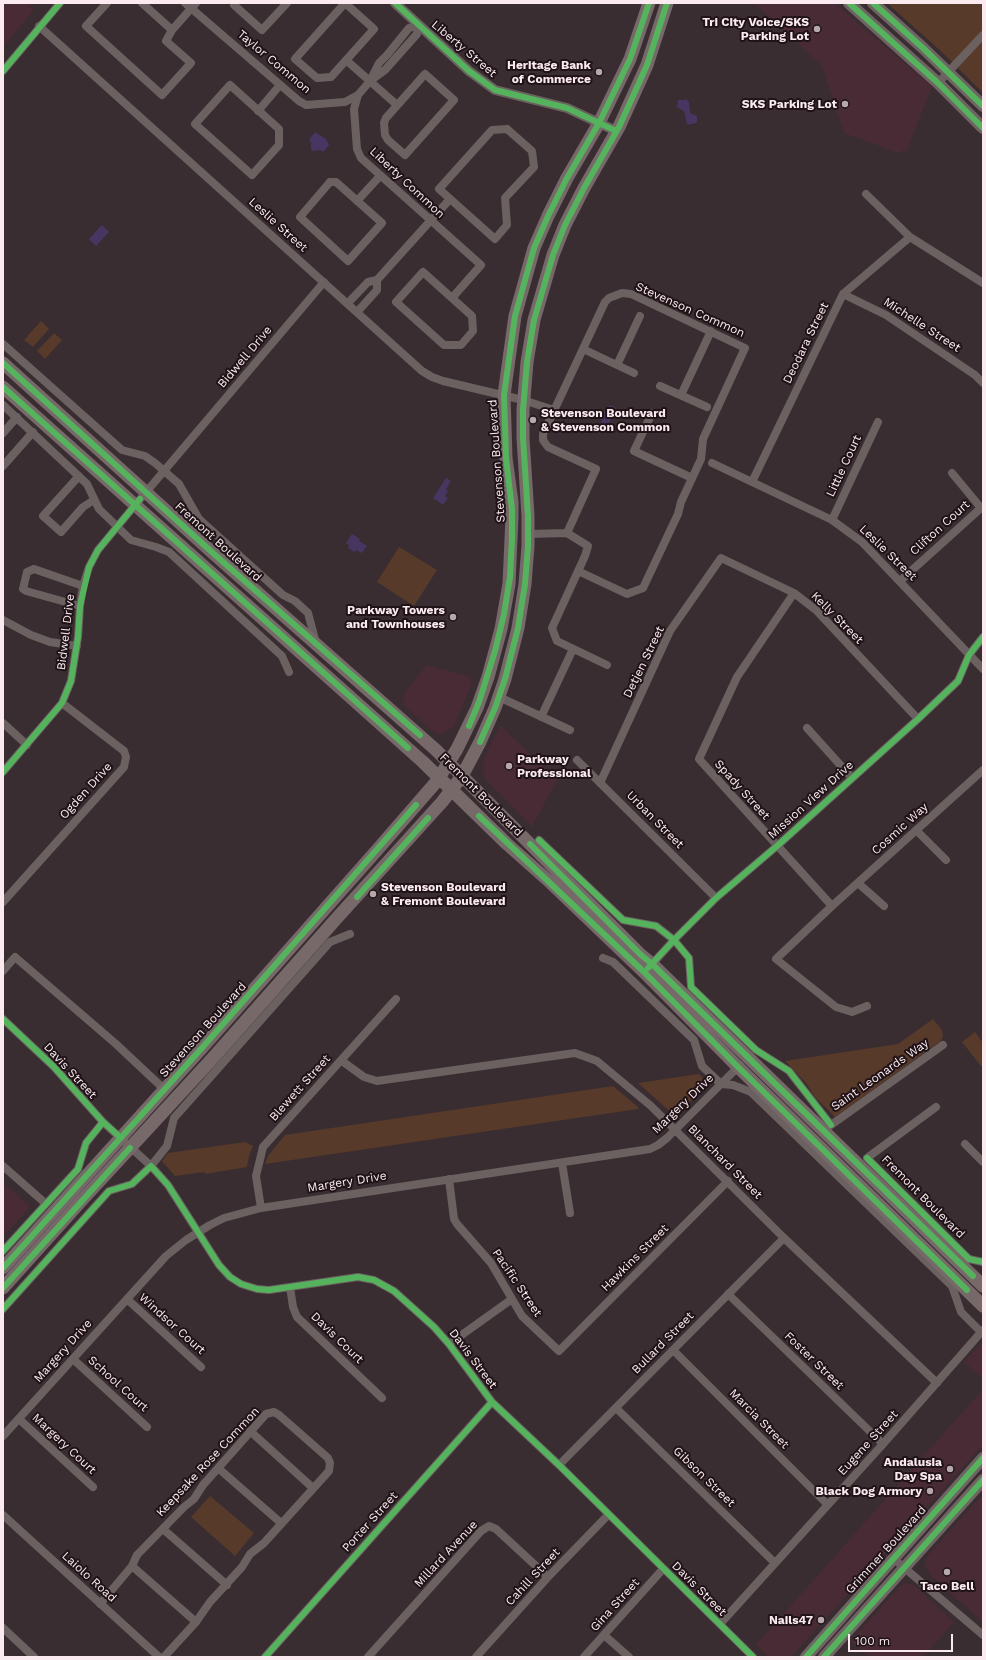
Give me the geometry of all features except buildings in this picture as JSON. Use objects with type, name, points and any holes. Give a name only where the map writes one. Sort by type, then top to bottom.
[{"type":"main road","name":"Stevenson Boulevard","points":[[3,1268],[165,1090],[439,777],[449,763],[469,726],[483,691],[497,644],[507,600],[511,562],[512,502],[506,458],[504,395],[515,316],[534,248],[567,178],[599,123],[630,59],[649,3]]},
{"type":"main road","points":[[3,1288],[212,1059],[452,790],[462,776],[480,742],[499,697],[507,672],[519,621],[527,568],[528,501],[523,433],[527,362],[534,320],[553,255],[566,224],[616,131],[647,65],[667,3]]},
{"type":"main road","points":[[849,3],[938,83],[983,128]]},
{"type":"main road","points":[[873,3],[983,106]]},
{"type":"main road","name":"Fremont Boulevard","points":[[3,363],[449,763],[641,955],[648,968],[738,1067],[983,1306]]},
{"type":"main road","name":"Fremont Boulevard","points":[[3,387],[136,504],[439,777],[507,844],[748,1058],[983,1286]]},
{"type":"main road","name":"Grimmer Boulevard","points":[[806,1657],[983,1458]]},
{"type":"main road","points":[[824,1657],[983,1480]]},
{"type":"street","points":[[3,71],[39,26],[60,3]]},
{"type":"street","points":[[106,3],[86,26],[162,95],[191,63],[166,41],[172,30],[191,5]]},
{"type":"street","points":[[142,3],[172,30]]},
{"type":"street","points":[[236,3],[234,5],[262,30],[287,3]]},
{"type":"street","points":[[345,3],[374,29],[346,60],[331,77],[317,78],[295,59],[345,3]]},
{"type":"street","name":"Liberty Street","points":[[395,3],[470,71],[495,90],[568,108],[616,131]]},
{"type":"street","name":"Taylor Common","points":[[191,5],[280,85],[306,105],[345,102],[358,95]]},
{"type":"street","points":[[358,95],[370,81],[385,70],[417,34],[418,25],[409,28],[379,63],[370,81]]},
{"type":"street","name":"Leslie Street","points":[[39,26],[422,370],[432,377],[448,383],[524,400]]},
{"type":"street","points":[[938,83],[983,35]]},
{"type":"street","points":[[387,55],[393,60]]},
{"type":"street","points":[[346,60],[397,105]]},
{"type":"street","points":[[425,74],[454,100],[405,155],[388,140],[384,129],[386,118],[397,105],[425,74]]},
{"type":"street","points":[[230,85],[258,111],[279,129],[279,145],[252,175],[195,124],[230,85]]},
{"type":"street","points":[[258,111],[280,85]]},
{"type":"street","name":"Liberty Common","points":[[358,95],[354,109],[357,149],[360,158],[480,265],[452,298]]},
{"type":"street","points":[[507,129],[532,152],[534,167],[505,198],[507,225],[495,239],[450,199],[439,189],[492,130],[507,129]]},
{"type":"street","points":[[357,201],[380,176]]},
{"type":"street","points":[[330,182],[336,182],[357,201],[382,223],[348,261],[300,217],[330,182]]},
{"type":"street","points":[[866,194],[910,237],[983,283]]},
{"type":"street","points":[[348,303],[368,282],[377,280],[450,199]]},
{"type":"street","name":"Deodara Street","points":[[752,482],[843,294],[910,237]]},
{"type":"street","points":[[423,272],[452,298],[472,316],[473,331],[461,345],[444,345],[396,302],[423,272]]},
{"type":"street","points":[[358,311],[377,290],[377,280]]},
{"type":"street","name":"Bidwell Drive","points":[[3,772],[62,704],[71,681],[77,646],[83,586],[88,567],[98,550],[324,282]]},
{"type":"street","name":"Stevenson Common","points":[[567,534],[596,469],[548,447],[543,440],[543,434],[605,302],[609,298],[622,293],[631,294],[745,348],[703,439],[701,459],[681,502],[678,514],[643,588],[627,594],[578,572]]},
{"type":"street","name":"Michelle Street","points":[[843,294],[886,315],[975,375],[983,383]]},
{"type":"street","points":[[617,365],[640,316]]},
{"type":"street","points":[[681,395],[711,331]]},
{"type":"street","name":"Fremont Boulevard","points":[[3,344],[122,450],[145,456],[179,484],[199,519],[285,596],[295,601],[308,613],[317,645]]},
{"type":"street","points":[[583,349],[634,373]]},
{"type":"street","points":[[660,386],[707,408]]},
{"type":"street","points":[[524,400],[554,410]]},
{"type":"street","points":[[3,405],[87,484],[99,509],[131,540],[169,552],[282,656],[289,672]]},
{"type":"street","points":[[652,413],[634,451],[692,478]]},
{"type":"street","points":[[3,432],[16,417]]},
{"type":"street","name":"Little Court","points":[[832,520],[878,422]]},
{"type":"street","points":[[3,466],[33,432]]},
{"type":"street","name":"Leslie Street","points":[[712,463],[832,520],[862,542],[983,669]]},
{"type":"street","name":"Clifton Court","points":[[900,581],[981,508],[952,473]]},
{"type":"street","points":[[79,476],[43,516],[60,532],[83,507],[94,500]]},
{"type":"street","points":[[528,534],[567,534],[588,546],[578,572],[552,628],[557,641],[607,665]]},
{"type":"street","name":"Kelly Street","points":[[721,558],[794,593],[816,610],[918,719]]},
{"type":"street","name":"Detjen Street","points":[[600,783],[670,632],[721,558]]},
{"type":"street","points":[[80,606],[22,589],[27,572],[34,569],[83,586]]},
{"type":"street","name":"Spady Street","points":[[794,593],[738,677],[699,759],[832,906]]},
{"type":"street","points":[[3,620],[31,635],[50,642],[77,646]]},
{"type":"street","name":"Mission View Drive","points":[[648,968],[716,898],[777,846],[958,681],[969,655],[983,637]]},
{"type":"street","points":[[541,717],[573,649]]},
{"type":"street","points":[[499,697],[570,730]]},
{"type":"street","name":"Ogden Drive","points":[[3,902],[124,767],[126,757],[124,751],[62,704]]},
{"type":"street","points":[[3,723],[27,745]]},
{"type":"street","points":[[807,728],[852,778]]},
{"type":"street","name":"Urban Street","points":[[577,760],[716,898]]},
{"type":"street","name":"Cosmic Way","points":[[867,1006],[852,1012],[836,1007],[776,959],[916,830],[981,775]]},
{"type":"street","points":[[916,830],[946,860]]},
{"type":"street","name":"Fremont Boulevard","points":[[539,840],[623,920],[656,926],[674,940],[689,958],[691,987],[756,1050],[789,1071],[831,1125]]},
{"type":"street","points":[[858,883],[884,906]]},
{"type":"street","points":[[3,1309],[110,1191],[132,1184],[151,1166],[166,1146],[174,1118],[330,942],[350,934]]},
{"type":"street","points":[[3,970],[15,957],[116,1044],[165,1090]]},
{"type":"street","points":[[603,958],[613,962],[694,1040],[702,1066],[721,1084],[742,1088],[751,1092],[952,1286],[961,1312],[982,1331]]},
{"type":"street","name":"Blewett Street","points":[[261,1208],[256,1176],[263,1147],[342,1061],[396,999]]},
{"type":"street","name":"Davis Street","points":[[3,1019],[54,1066],[103,1122],[151,1166],[168,1185],[197,1232],[230,1277],[241,1284],[263,1289],[358,1278],[374,1280],[394,1292],[434,1327],[449,1344],[492,1402],[559,1465],[753,1657]]},
{"type":"street","name":"Saint Leonards Way","points":[[831,1125],[944,1045]]},
{"type":"street","name":"Blanchard Street","points":[[342,1061],[364,1077],[377,1081],[575,1053],[598,1061],[651,1106],[784,1238],[937,1383]]},
{"type":"street","name":"Margery Drive","points":[[3,1436],[166,1256],[197,1232],[224,1218],[261,1208],[650,1149],[658,1145],[675,1130],[748,1058]]},
{"type":"street","name":"Fremont Boulevard","points":[[936,1107],[867,1158],[969,1259],[983,1262]]},
{"type":"street","points":[[3,1251],[45,1203],[78,1169],[86,1144],[103,1122]]},
{"type":"street","points":[[965,1144],[983,1162]]},
{"type":"street","points":[[562,1163],[570,1213]]},
{"type":"street","points":[[3,1166],[45,1203]]},
{"type":"street","name":"Pacific Street","points":[[449,1179],[454,1219],[457,1224],[491,1263],[512,1299],[528,1322],[559,1351]]},
{"type":"street","name":"Hawkins Street","points":[[559,1351],[728,1182]]},
{"type":"street","name":"Bullard Street","points":[[559,1465],[784,1238]]},
{"type":"street","name":"Davis Court","points":[[290,1287],[293,1307],[297,1317],[382,1398]]},
{"type":"street","name":"Foster Street","points":[[728,1294],[883,1444]]},
{"type":"street","name":"Windsor Court","points":[[127,1299],[200,1367]]},
{"type":"street","points":[[449,1344],[512,1299]]},
{"type":"street","name":"Eugene Street","points":[[720,1624],[883,1444],[982,1331]]},
{"type":"street","name":"Marcia Street","points":[[673,1350],[828,1505]]},
{"type":"street","name":"School Court","points":[[73,1359],[147,1427]]},
{"type":"street","name":"Porter Street","points":[[265,1657],[492,1402]]},
{"type":"street","name":"Gibson Street","points":[[616,1408],[776,1563]]},
{"type":"street","name":"Keepsake Rose Common","points":[[100,1604],[132,1566],[137,1556],[184,1507],[194,1499],[203,1485],[266,1414],[274,1412],[328,1458],[330,1462],[330,1471],[313,1488]]},
{"type":"street","name":"Margery Court","points":[[19,1419],[93,1487]]},
{"type":"street","points":[[164,1657],[196,1622],[210,1602],[227,1585],[242,1567],[250,1554],[264,1543],[313,1488],[250,1431]]},
{"type":"street","points":[[218,1468],[281,1523]]},
{"type":"street","name":"Laiolo Road","points":[[3,1515],[159,1657]]},
{"type":"street","name":"Cahill Street","points":[[476,1657],[548,1577],[608,1515]]},
{"type":"street","name":"Millard Avenue","points":[[368,1657],[481,1531],[489,1526],[496,1529],[548,1577]]},
{"type":"street","points":[[163,1529],[227,1585]]},
{"type":"street","points":[[894,1559],[983,1635]]},
{"type":"street","points":[[132,1566],[196,1622]]},
{"type":"street","name":"Gina Street","points":[[584,1657],[663,1569]]},
{"type":"street","points":[[3,1628],[34,1657]]},
{"type":"street","points":[[604,1635],[629,1657]]},
{"type":"shaded area","points":[[3,3],[27,3],[34,10],[3,47]]},
{"type":"shaded area","points":[[754,3],[835,3],[932,87],[906,152],[902,150],[901,154],[844,133],[822,66]]},
{"type":"shaded area","points":[[887,3],[983,3],[983,93],[944,54]]},
{"type":"shaded area","points":[[685,98],[689,102],[690,113],[697,117],[697,122],[689,125],[687,124],[684,111],[677,107],[678,100],[685,100]]},
{"type":"shaded area","points":[[315,132],[326,139],[329,145],[323,152],[320,150],[313,151],[311,149],[311,142],[309,140]]},
{"type":"shaded area","points":[[102,225],[109,232],[96,246],[89,239]]},
{"type":"shaded area","points":[[41,321],[49,329],[33,347],[24,340]]},
{"type":"shaded area","points":[[54,333],[62,340],[45,359],[37,351]]},
{"type":"shaded area","points":[[610,405],[616,408],[606,430],[600,427],[602,420],[598,418],[601,410],[606,412]]},
{"type":"shaded area","points":[[446,478],[451,481],[446,489],[448,491],[445,496],[448,498],[443,505],[433,498]]},
{"type":"shaded area","points":[[352,534],[367,546],[362,553],[356,550],[355,552],[348,548],[349,545],[346,543]]},
{"type":"shaded area","points":[[399,547],[437,570],[414,606],[377,582]]},
{"type":"shaded area","points":[[427,665],[470,677],[472,684],[454,726],[445,733],[439,734],[433,731],[403,705],[404,693]]},
{"type":"shaded area","points":[[500,725],[557,780],[532,827],[485,779],[483,761]]},
{"type":"shaded area","points":[[933,1019],[942,1030],[943,1036],[941,1041],[835,1117],[815,1097],[806,1083],[785,1061],[898,1044]]},
{"type":"shaded area","points":[[975,1032],[983,1043],[983,1065],[981,1066],[962,1042]]},
{"type":"shaded area","points":[[699,1074],[706,1082],[705,1087],[675,1116],[638,1083]]},
{"type":"shaded area","points":[[613,1086],[639,1108],[265,1164],[268,1156],[285,1135]]},
{"type":"shaded area","points":[[245,1142],[253,1146],[247,1167],[205,1174],[205,1172],[175,1176],[162,1161],[168,1153]]},
{"type":"shaded area","points":[[3,1182],[30,1207],[3,1237]]},
{"type":"shaded area","points":[[983,1341],[983,1379],[964,1362]]},
{"type":"shaded area","points":[[983,1389],[983,1445],[791,1657],[768,1657],[756,1645]]},
{"type":"shaded area","points":[[983,1494],[983,1622],[931,1576],[925,1566],[925,1560]]},
{"type":"shaded area","points":[[210,1496],[254,1533],[235,1556],[191,1517]]},
{"type":"shaded area","points":[[906,1583],[914,1585],[954,1622],[923,1657],[869,1657],[851,1641],[900,1586]]},
{"type":"cycle path","points":[[3,71],[60,3]]},
{"type":"cycle path","points":[[395,3],[469,71],[495,90],[567,108],[616,131]]},
{"type":"cycle path","points":[[469,726],[479,702],[495,651],[504,614],[510,577],[512,509],[506,458],[504,395],[515,316],[534,248],[567,178],[599,123],[630,59],[649,3]]},
{"type":"cycle path","points":[[480,742],[495,708],[505,679],[518,628],[525,584],[528,546],[528,516],[523,438],[523,410],[527,362],[534,320],[553,255],[565,225],[584,188],[619,127],[647,65],[667,3]]},
{"type":"cycle path","points":[[849,3],[938,83],[983,128]]},
{"type":"cycle path","points":[[873,3],[923,48],[983,106]]},
{"type":"cycle path","points":[[3,363],[214,554],[420,735]]},
{"type":"cycle path","points":[[3,387],[408,748]]},
{"type":"cycle path","points":[[3,772],[62,703],[71,681],[78,637],[80,606],[89,567],[98,550],[140,499]]},
{"type":"cycle path","points":[[648,968],[716,898],[777,846],[958,681],[969,655],[983,637]]},
{"type":"cycle path","points":[[3,1268],[201,1049],[416,805]]},
{"type":"cycle path","points":[[479,816],[644,972],[738,1067],[967,1290]]},
{"type":"cycle path","points":[[357,897],[428,818]]},
{"type":"cycle path","points":[[539,840],[623,920],[656,926],[674,940],[689,958],[691,987],[756,1050],[789,1071],[831,1125]]},
{"type":"cycle path","points":[[530,844],[641,955],[973,1276]]},
{"type":"cycle path","points":[[3,1019],[54,1067],[103,1122],[121,1138]]},
{"type":"cycle path","points":[[3,1251],[78,1169],[86,1143],[103,1122]]},
{"type":"cycle path","points":[[3,1288],[130,1148]]},
{"type":"cycle path","points":[[867,1158],[969,1259],[983,1262]]},
{"type":"cycle path","points":[[3,1309],[109,1191],[132,1184],[151,1166],[168,1185],[219,1265],[230,1277],[241,1284],[257,1289],[269,1290],[358,1277],[374,1280],[394,1291],[434,1327],[449,1344],[492,1402],[559,1465],[753,1657]]},
{"type":"cycle path","points":[[265,1657],[492,1402]]},
{"type":"cycle path","points":[[806,1657],[983,1458]]},
{"type":"cycle path","points":[[824,1657],[983,1480]]},
{"type":"place","name":"Tri City Voice/SKS Parking Lot","points":[[817,29]]},
{"type":"place","name":"Heritage Bank of Commerce","points":[[599,72]]},
{"type":"place","name":"SKS Parking Lot","points":[[845,104]]},
{"type":"place","name":"Stevenson Boulevard & Stevenson Common","points":[[533,420]]},
{"type":"place","name":"Parkway Towers and Townhouses","points":[[453,617]]},
{"type":"place","name":"Parkway Professional","points":[[509,766]]},
{"type":"place","name":"Stevenson Boulevard & Fremont Boulevard","points":[[373,894]]},
{"type":"place","name":"Andalusia Day Spa","points":[[950,1469]]},
{"type":"place","name":"Black Dog Armory","points":[[930,1491]]},
{"type":"place","name":"Taco Bell","points":[[947,1572]]},
{"type":"place","name":"Nails47","points":[[821,1620]]}]
